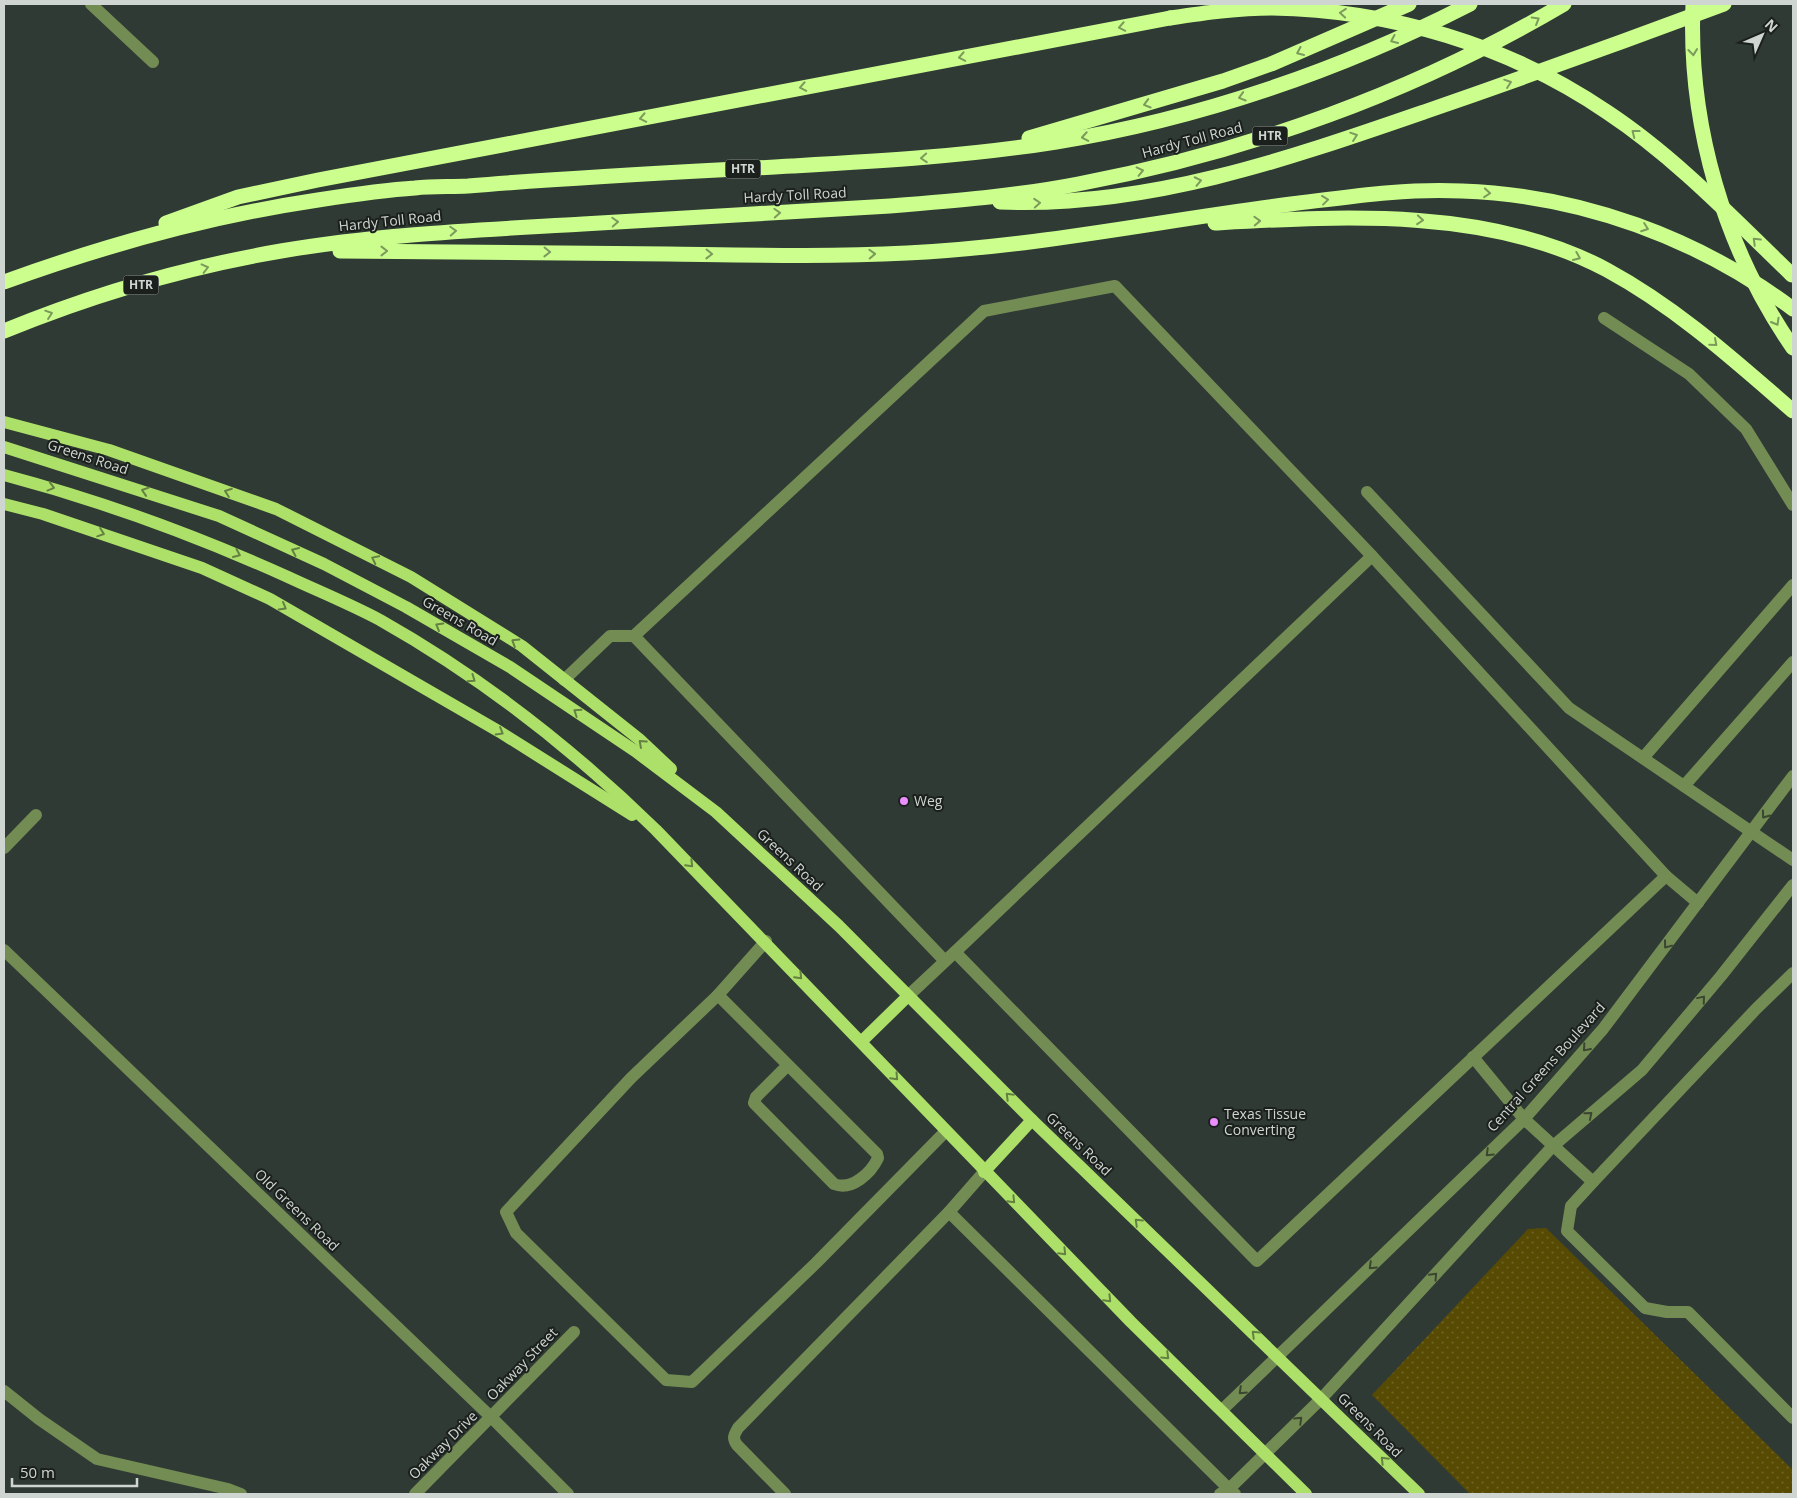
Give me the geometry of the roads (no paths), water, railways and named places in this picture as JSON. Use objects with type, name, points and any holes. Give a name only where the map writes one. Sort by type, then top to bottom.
[{"type":"highway","points":[[983,151],[1223,82],[1272,64],[1409,4]]},
{"type":"highway","name":"Hardy Toll Road","points":[[4,282],[114,244],[163,231],[268,208],[416,187],[887,160],[1054,142],[1145,125],[1241,97],[1320,70],[1377,47],[1470,4]]},
{"type":"highway","name":"Hardy Toll Road","points":[[4,331],[85,301],[151,282],[240,259],[283,251],[443,232],[954,201],[1077,184],[1201,156],[1266,137],[1390,92],[1503,39],[1564,4]]},
{"type":"highway","points":[[1693,4],[1692,37],[1699,113],[1714,184],[1744,262],[1764,301],[1793,348]]},
{"type":"highway","points":[[954,201],[1029,203],[1081,200],[1149,190],[1249,170],[1311,151],[1590,54],[1724,4]]},
{"type":"highway","points":[[114,244],[195,211],[238,197],[1170,18],[1218,11],[1270,8],[1357,15],[1408,25],[1459,39],[1518,62],[1580,94],[1635,132],[1688,176],[1792,275]]},
{"type":"highway","points":[[283,251],[846,255],[959,250],[1139,227],[1222,213],[1369,194],[1462,190],[1551,201],[1637,225],[1671,237],[1744,274],[1793,309]]},
{"type":"highway","points":[[1139,227],[1260,220],[1409,219],[1454,222],[1506,234],[1573,255],[1606,270],[1641,290],[1698,330],[1793,411]]},
{"type":"main road","points":[[4,422],[109,450],[276,510],[411,577],[522,646],[638,739],[716,812]]},
{"type":"main road","name":"Greens Road","points":[[8,448],[220,516],[332,568],[406,607],[510,667],[635,751],[716,812],[839,926],[1032,1120],[1322,1398],[1419,1494]]},
{"type":"main road","points":[[4,475],[64,491],[210,542],[379,620],[458,669],[547,732],[608,783],[656,830],[862,1041],[984,1172],[1131,1322],[1306,1494]]},
{"type":"main road","points":[[4,504],[43,514],[202,568],[270,600],[500,732],[656,830]]},
{"type":"main road","points":[[862,1041],[908,996]]},
{"type":"main road","points":[[984,1172],[1032,1120]]},
{"type":"street","points":[[92,4],[153,62]]},
{"type":"street","points":[[564,680],[610,636],[634,636],[984,311],[1115,286],[1372,556],[1666,876],[1698,903]]},
{"type":"street","points":[[1604,318],[1689,374],[1746,429],[1793,505]]},
{"type":"street","points":[[1367,492],[1569,708],[1793,860]]},
{"type":"street","points":[[908,996],[1372,556]]},
{"type":"street","points":[[1643,758],[1793,585]]},
{"type":"street","points":[[634,636],[945,961]]},
{"type":"street","points":[[1684,786],[1793,662]]},
{"type":"street","name":"Central Greens Boulevard","points":[[1222,1410],[1524,1119],[1603,1029],[1793,776]]},
{"type":"street","points":[[4,848],[36,814]]},
{"type":"street","points":[[955,952],[1257,1261],[1666,876]]},
{"type":"street","points":[[949,1212],[1228,1493],[1264,1454],[1322,1398],[1552,1147],[1642,1070],[1721,976],[1793,884]]},
{"type":"street","points":[[766,941],[718,995],[631,1078],[506,1212],[516,1233],[666,1380],[692,1382],[816,1262],[945,1132]]},
{"type":"street","name":"Old Greens Road","points":[[4,950],[492,1418],[568,1494]]},
{"type":"street","points":[[1793,973],[1756,1009],[1571,1206],[1567,1231],[1644,1308],[1667,1312],[1688,1312],[1793,1418]]},
{"type":"street","points":[[718,995],[788,1065],[877,1154],[878,1158],[875,1164],[853,1184],[842,1187],[834,1184],[754,1104],[756,1097],[788,1065]]},
{"type":"street","points":[[1473,1057],[1524,1119],[1552,1147],[1593,1182]]},
{"type":"street","points":[[785,1494],[737,1445],[733,1440],[734,1434],[949,1212],[984,1172]]},
{"type":"street","name":"Oakway Street","points":[[492,1418],[574,1332]]},
{"type":"street","points":[[4,1391],[39,1419],[97,1459],[228,1489],[241,1494]]},
{"type":"street","name":"Oakway Drive","points":[[416,1494],[492,1418]]},
{"type":"place","name":"Weg","points":[[904,801]]},
{"type":"place","name":"Texas Tissue Converting","points":[[1214,1122]]}]
